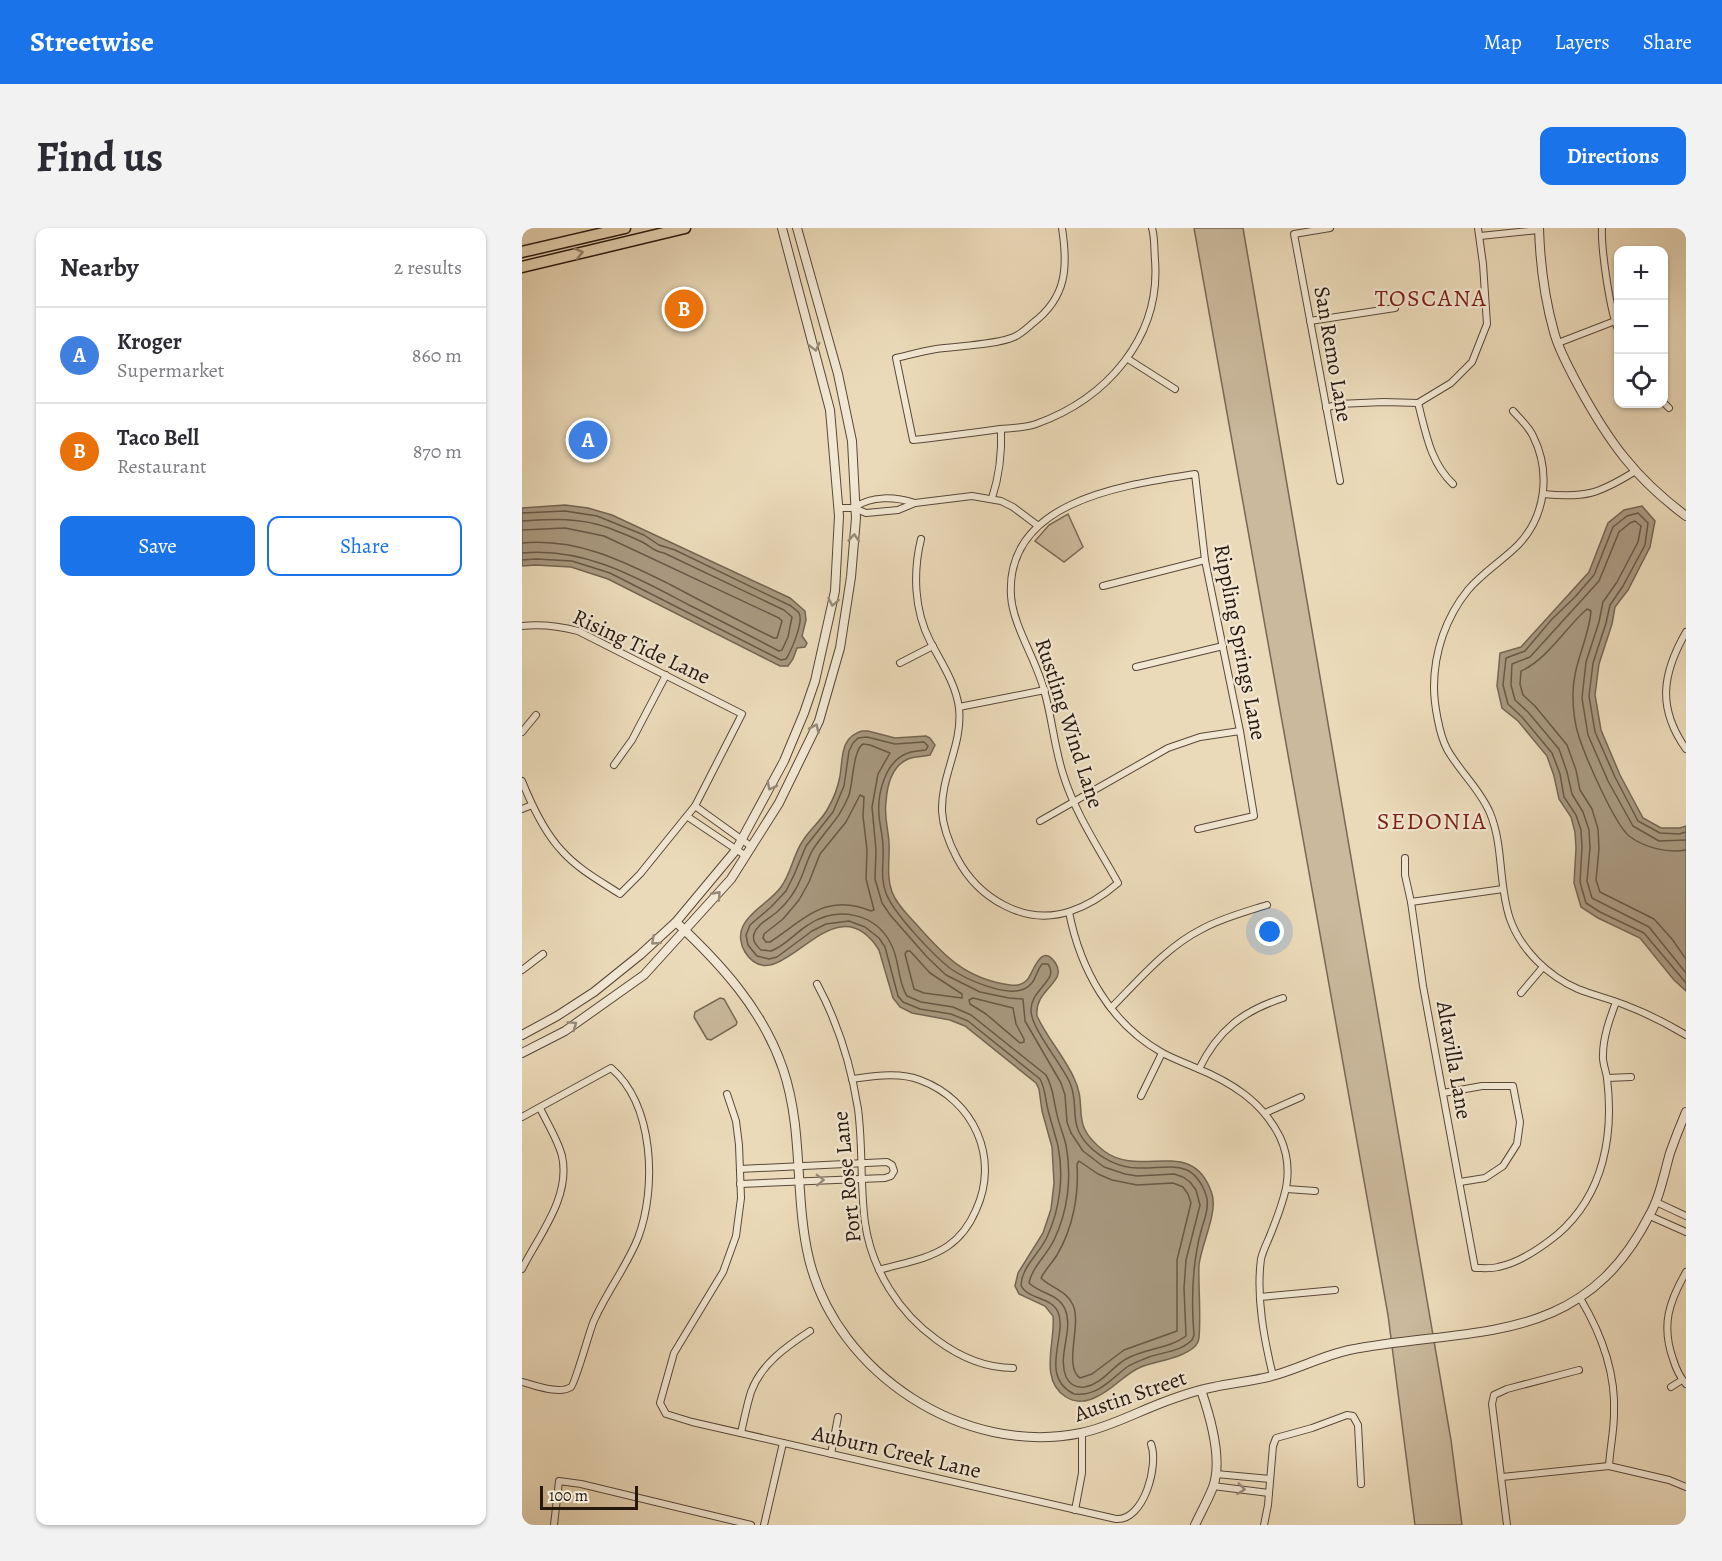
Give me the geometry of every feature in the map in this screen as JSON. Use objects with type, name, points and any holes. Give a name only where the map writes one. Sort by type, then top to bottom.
[{"type":"main road","points":[[522,252],[625,228]]},
{"type":"main road","points":[[522,267],[686,228]]},
{"type":"main road","points":[[522,259],[555,244]]},
{"type":"street","points":[[522,1035],[594,992],[640,955],[676,922],[736,850],[784,760],[815,681],[835,591],[839,508],[830,410],[783,228]]},
{"type":"street","points":[[522,1053],[565,1031],[644,975],[731,879],[779,803],[821,712],[840,648],[851,577],[856,518],[852,441],[838,375],[797,228]]},
{"type":"street","points":[[1062,228],[1066,255],[1064,282],[1053,302],[1037,320],[1014,337],[896,358],[913,440],[1033,425],[1074,408],[1105,384],[1128,358],[1140,339],[1151,307],[1156,276],[1152,228]]},
{"type":"street","name":"San Remo Lane","points":[[1330,228],[1294,234],[1340,481]]},
{"type":"street","points":[[1326,408],[1338,404],[1418,403],[1451,383],[1472,362],[1487,324],[1478,228]]},
{"type":"street","points":[[1602,228],[1614,315]]},
{"type":"street","points":[[1480,236],[1539,229],[1540,261],[1554,333],[1570,370],[1601,428],[1634,472],[1686,516]]},
{"type":"street","points":[[1310,321],[1395,308]]},
{"type":"street","points":[[808,321],[821,318]]},
{"type":"street","points":[[1558,343],[1614,321]]},
{"type":"street","points":[[1128,358],[1175,389]]},
{"type":"street","points":[[1418,403],[1431,455],[1441,473],[1453,484]]},
{"type":"street","points":[[1513,411],[1533,435],[1543,469],[1543,500],[1528,534],[1518,546],[1476,581],[1455,609],[1445,628],[1435,666],[1434,688],[1437,715],[1446,748],[1468,777],[1489,812],[1500,851],[1503,889],[1510,920],[1520,941],[1542,967],[1560,980],[1656,1018],[1686,1035]]},
{"type":"street","points":[[992,498],[1002,454],[1001,429]]},
{"type":"street","points":[[1543,494],[1595,493],[1634,472]]},
{"type":"street","name":"Rustling Wind Lane","points":[[1069,912],[1102,896],[1118,883],[1074,803],[1058,756],[1044,690],[1021,632],[1011,596],[1013,570],[1023,543],[1037,525],[1053,513],[1093,496],[1147,481],[1195,474]]},
{"type":"street","name":"Rippling Springs Lane","points":[[1195,474],[1205,560],[1240,730],[1254,816],[1198,829]]},
{"type":"street","points":[[839,508],[855,508],[866,513],[898,510],[915,503],[958,496],[992,498],[1013,507],[1037,525]]},
{"type":"street","points":[[855,508],[865,500],[901,499],[915,503]]},
{"type":"street","points":[[921,539],[918,553],[917,599],[924,626],[952,683],[959,707],[959,735],[946,782],[942,809],[946,834],[964,872],[984,893],[1009,908],[1042,915],[1069,912],[1080,956],[1087,972],[1111,1008],[1146,1042],[1162,1053],[1240,1089],[1265,1113],[1280,1137],[1287,1157],[1287,1189],[1262,1257],[1260,1297],[1273,1376]]},
{"type":"street","points":[[1103,586],[1205,560]]},
{"type":"street","name":"Rising Tide Lane","points":[[522,626],[560,626],[578,631],[742,714],[695,806]]},
{"type":"street","points":[[1686,632],[1672,659],[1665,688],[1670,722],[1686,749]]},
{"type":"street","points":[[900,663],[933,646]]},
{"type":"street","points":[[1136,667],[1223,646]]},
{"type":"street","points":[[614,765],[632,740],[666,675]]},
{"type":"street","points":[[959,707],[1044,690]]},
{"type":"street","points":[[522,732],[536,715]]},
{"type":"street","points":[[1040,821],[1168,748],[1200,737],[1240,730]]},
{"type":"street","points":[[522,782],[544,827],[562,851],[585,871],[620,894],[640,874],[695,806],[752,847]]},
{"type":"street","points":[[522,809],[532,805]]},
{"type":"street","points":[[688,817],[746,856]]},
{"type":"street","name":"Altavilla Lane","points":[[1405,858],[1405,875],[1475,1268],[1498,1267],[1532,1252],[1557,1234],[1579,1211],[1591,1194],[1606,1151],[1607,1078]]},
{"type":"street","points":[[1411,902],[1503,889]]},
{"type":"street","points":[[1111,1008],[1154,965],[1201,929],[1267,905]]},
{"type":"street","name":"Austin Street","points":[[676,922],[744,993],[767,1031],[783,1069],[794,1111],[801,1212],[808,1255],[826,1304],[855,1349],[889,1383],[934,1412],[956,1422],[985,1430],[1024,1436],[1082,1433],[1201,1390],[1273,1376],[1343,1352],[1509,1328],[1550,1314],[1580,1298],[1624,1256],[1650,1216],[1686,1112]]},
{"type":"street","points":[[522,970],[543,954]]},
{"type":"street","points":[[1521,993],[1542,967]]},
{"type":"street","name":"Port Rose Lane","points":[[817,984],[839,1031],[852,1079],[858,1110],[865,1225],[879,1270],[903,1310],[946,1347],[986,1366],[1013,1368]]},
{"type":"street","points":[[1198,1069],[1219,1035],[1232,1024],[1248,1012],[1283,998]]},
{"type":"street","points":[[1617,1002],[1607,1028],[1602,1056],[1607,1078],[1631,1077]]},
{"type":"street","points":[[1141,1096],[1162,1053]]},
{"type":"street","points":[[522,1117],[610,1068],[623,1079],[641,1114],[649,1173],[643,1220],[637,1239],[597,1314],[586,1341],[575,1382],[570,1388],[562,1390],[522,1382]]},
{"type":"street","points":[[852,1079],[896,1076],[918,1079],[942,1090],[962,1107],[972,1120],[981,1141],[985,1160],[985,1181],[980,1202],[973,1217],[958,1237],[933,1255],[879,1270]]},
{"type":"street","points":[[1443,1093],[1490,1085],[1513,1086],[1520,1122],[1517,1144],[1503,1166],[1485,1178],[1460,1182]]},
{"type":"street","points":[[727,1094],[736,1121],[740,1184],[888,1178],[894,1174],[892,1165],[887,1162],[740,1169]]},
{"type":"street","points":[[1265,1113],[1301,1097]]},
{"type":"street","points":[[522,1269],[560,1197],[563,1177],[562,1155],[540,1108]]},
{"type":"street","name":"Auburn Creek Lane","points":[[740,1184],[739,1221],[733,1247],[723,1272],[674,1353],[662,1393],[660,1403],[662,1409],[671,1417],[1116,1519],[1128,1518],[1143,1498],[1150,1481],[1154,1461],[1151,1444]]},
{"type":"street","points":[[1287,1189],[1315,1191]]},
{"type":"street","points":[[1656,1202],[1686,1216]]},
{"type":"street","points":[[1650,1216],[1686,1232]]},
{"type":"street","points":[[1671,1388],[1684,1382],[1677,1373],[1669,1349],[1667,1326],[1673,1297],[1686,1272]]},
{"type":"street","points":[[1260,1297],[1335,1290]]},
{"type":"street","points":[[1580,1298],[1596,1325],[1612,1381],[1614,1414],[1609,1466]]},
{"type":"street","points":[[741,1433],[752,1390],[761,1374],[782,1350],[810,1331]]},
{"type":"street","points":[[1507,1525],[1492,1404],[1494,1395],[1507,1389],[1580,1370]]},
{"type":"street","points":[[1195,1525],[1216,1474],[1214,1435],[1201,1390]]},
{"type":"street","points":[[1264,1525],[1275,1438],[1347,1415],[1353,1416],[1358,1425],[1361,1484]]},
{"type":"street","points":[[831,1454],[837,1417]]},
{"type":"street","points":[[1075,1510],[1082,1473],[1082,1433]]},
{"type":"street","points":[[764,1525],[783,1443]]},
{"type":"street","points":[[1502,1477],[1609,1466],[1669,1480],[1686,1487]]},
{"type":"street","points":[[1216,1474],[1270,1479]]},
{"type":"street","points":[[554,1525],[559,1481],[581,1484],[751,1525]]},
{"type":"street","points":[[1213,1486],[1269,1493]]},
{"type":"shaded area","points":[[1194,228],[1243,228],[1451,1440],[1462,1525],[1415,1525],[1388,1315]]},
{"type":"shaded area","points":[[1068,514],[1083,547],[1064,562],[1035,541],[1049,525]]},
{"type":"shaded area","points":[[720,998],[724,999],[737,1022],[736,1025],[711,1040],[707,1039],[694,1017],[695,1012]]},
{"type":"water","points":[[565,505],[588,508],[612,515],[790,598],[805,611],[806,620],[802,636],[807,643],[805,647],[797,648],[788,666],[780,666],[608,579],[571,567],[522,566],[522,508]]},
{"type":"water","points":[[1642,506],[1655,521],[1650,547],[1628,590],[1615,607],[1599,664],[1595,695],[1601,730],[1620,775],[1643,818],[1661,828],[1686,826],[1686,991],[1674,980],[1640,938],[1598,918],[1581,907],[1574,883],[1576,848],[1571,817],[1559,799],[1547,756],[1518,721],[1502,708],[1497,686],[1500,653],[1521,647],[1589,572],[1608,523],[1624,510]]},
{"type":"water","points":[[862,731],[895,738],[926,736],[935,745],[930,755],[911,758],[898,766],[891,777],[888,790],[885,812],[889,842],[889,880],[894,897],[900,906],[947,956],[968,972],[994,982],[1019,985],[1027,980],[1042,957],[1051,958],[1056,964],[1057,976],[1040,999],[1037,1016],[1074,1078],[1086,1132],[1104,1151],[1118,1158],[1134,1161],[1179,1162],[1192,1166],[1203,1176],[1212,1194],[1213,1210],[1199,1265],[1200,1329],[1198,1342],[1181,1355],[1135,1370],[1102,1394],[1089,1400],[1073,1400],[1058,1389],[1050,1370],[1053,1316],[1045,1306],[1019,1294],[1015,1286],[1018,1273],[1043,1233],[1051,1209],[1054,1183],[1052,1147],[1036,1083],[965,1026],[950,1020],[912,1013],[900,1007],[893,998],[879,950],[861,931],[843,927],[825,932],[774,964],[759,964],[745,952],[742,946],[743,926],[784,882],[802,842],[824,814],[833,798],[846,743]]},
{"type":"place","name":"Taco Bell","points":[[684,309]]},
{"type":"place","name":"Kroger","points":[[588,440]]},
{"type":"district","name":"TOSCANA","points":[[1431,298]]},
{"type":"district","name":"SEDONIA","points":[[1432,821]]}]
